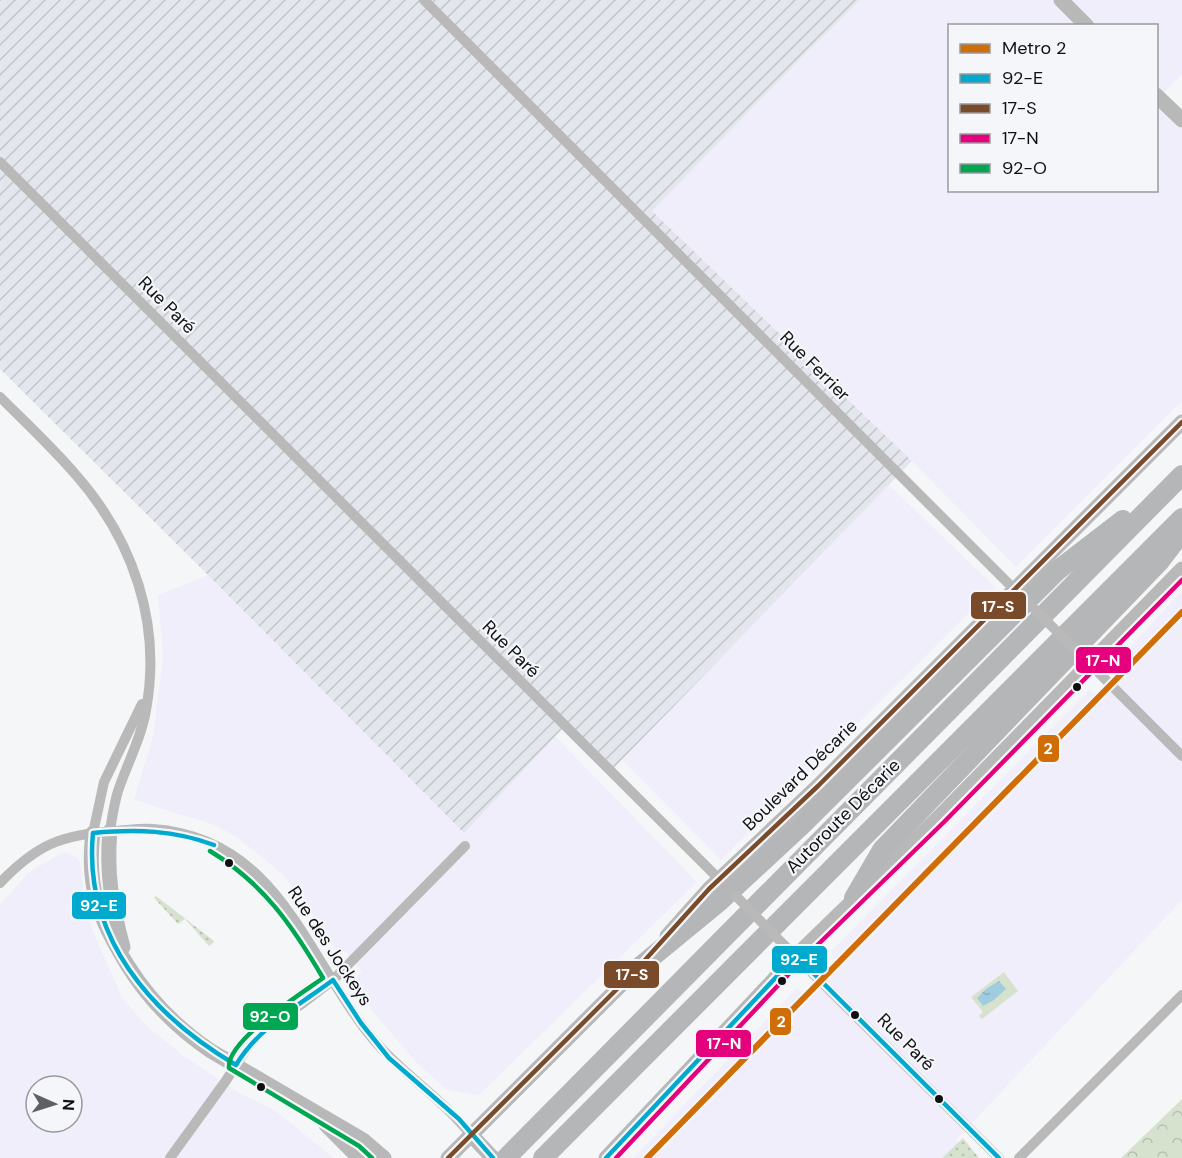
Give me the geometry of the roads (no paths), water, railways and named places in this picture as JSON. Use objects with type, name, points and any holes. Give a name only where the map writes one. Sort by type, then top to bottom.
[{"type":"highway","points":[[636,970],[803,824],[1059,570],[1182,475]]},
{"type":"highway","name":"Autoroute Décarie","points":[[506,1158],[1182,475]]},
{"type":"highway","name":"Autoroute Décarie","points":[[543,1158],[1182,518]]},
{"type":"highway","points":[[854,898],[882,850],[1160,561],[1182,532]]},
{"type":"main road","points":[[1061,0],[1085,24]]},
{"type":"main road","points":[[1158,97],[1182,120]]},
{"type":"main road","name":"Boulevard Décarie","points":[[728,889],[826,778],[1018,592],[1182,422]]},
{"type":"main road","points":[[606,1158],[790,951],[854,898],[939,817],[1086,660],[1182,569]]},
{"type":"main road","points":[[110,831],[108,865],[110,894],[118,932],[129,967]]},
{"type":"main road","points":[[93,833],[92,872],[98,908],[105,929],[147,994],[176,1025],[203,1045],[363,1140],[384,1158]]},
{"type":"main road","points":[[448,1158],[475,1140],[636,970]]},
{"type":"main road","points":[[311,1110],[359,1158]]},
{"type":"main road","points":[[335,1134],[349,1158]]},
{"type":"main road","points":[[475,1140],[493,1158]]},
{"type":"street","name":"Rue Ferrier","points":[[424,0],[1182,756]]},
{"type":"street","name":"Rue Paré","points":[[0,162],[999,1158]]},
{"type":"street","points":[[0,397],[76,475],[117,532],[134,569],[145,604],[149,631],[150,666],[147,702],[143,724],[118,792],[110,831]]},
{"type":"street","points":[[93,833],[104,782],[141,709],[150,666]]},
{"type":"street","name":"Rue des Jockeys","points":[[0,883],[29,856],[67,837],[146,829],[177,832],[214,845],[259,876],[280,897],[361,1023],[389,1058],[459,1119],[475,1140]]},
{"type":"street","points":[[170,1158],[258,1035],[333,980],[465,846]]},
{"type":"street","points":[[1019,1158],[1182,995]]},
{"type":"water","points":[[999,981],[1006,989],[983,1006],[977,998]]},
{"type":"metro line","name":"2","points":[[647,1158],[1182,612]]}]
